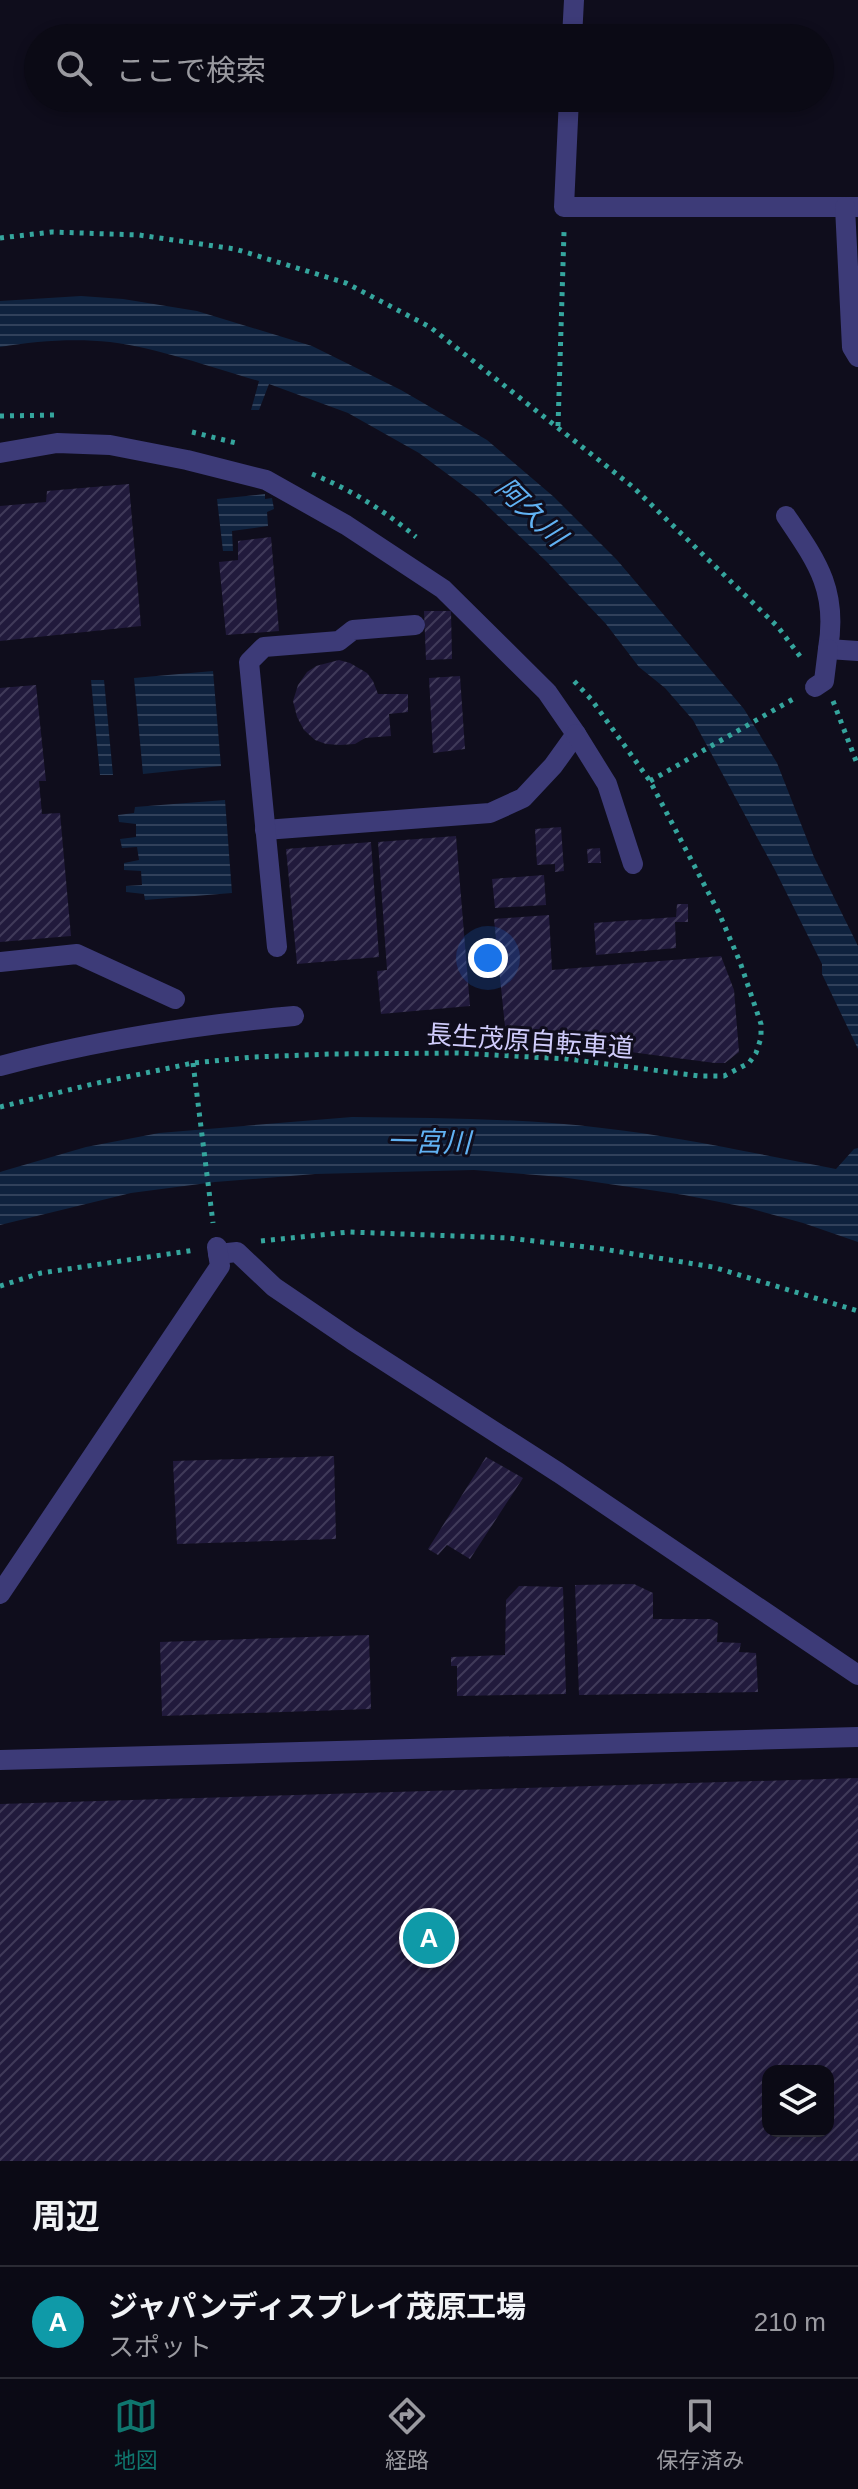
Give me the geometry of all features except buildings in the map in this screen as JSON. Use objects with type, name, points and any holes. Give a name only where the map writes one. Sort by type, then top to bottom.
[{"type":"street","points":[[573,24],[574,0]]},
{"type":"street","points":[[568,112],[564,207],[852,207],[852,347],[858,357]]},
{"type":"street","points":[[0,453],[57,443],[110,445],[187,460],[266,480],[346,525],[443,589],[547,692],[607,784],[633,864]]},
{"type":"street","points":[[786,516],[824,576],[830,607],[828,649],[820,684]]},
{"type":"street","points":[[277,947],[249,662],[264,647],[339,641],[353,630],[415,625]]},
{"type":"street","points":[[828,649],[858,651]]},
{"type":"street","points":[[265,830],[490,813],[523,798],[553,766],[576,734]]},
{"type":"street","points":[[0,962],[77,954],[175,999]]},
{"type":"street","points":[[0,1066],[118,1038],[194,1026],[294,1016]]},
{"type":"street","points":[[0,1594],[220,1266],[216,1243]]},
{"type":"street","points":[[216,1243],[237,1252],[274,1287],[339,1331],[559,1473],[858,1675]]},
{"type":"street","points":[[0,1760],[858,1737]]},
{"type":"path","points":[[557,427],[564,207]]},
{"type":"path","points":[[0,238],[52,232],[139,235],[235,249],[346,283],[430,327],[633,487],[778,627],[812,672],[843,723],[858,766]]},
{"type":"path","name":"長生茂原自転車道","points":[[0,1107],[93,1084],[253,1057],[458,1053],[568,1059],[699,1076],[724,1076],[738,1070],[749,1063],[756,1053],[761,1024],[719,913],[650,781],[820,684]]},
{"type":"path","points":[[0,1286],[41,1273],[216,1243],[194,1066]]},
{"type":"path","points":[[260,1241],[349,1232],[524,1239],[713,1267],[858,1311]]},
{"type":"water","name":"阿久川","points":[[81,296],[123,299],[197,311],[312,346],[401,390],[487,440],[554,497],[617,560],[744,709],[777,763],[814,857],[858,946],[858,1049],[822,974],[822,964],[775,870],[693,720],[665,688],[639,667],[606,624],[548,563],[477,496],[419,453],[348,413],[269,384],[259,410],[251,410],[259,381],[128,345],[69,340],[0,347],[0,301]]},
{"type":"water","points":[[265,494],[265,499],[272,498],[274,509],[267,512],[268,526],[232,531],[233,551],[223,551],[217,499]]},
{"type":"water","points":[[213,671],[221,766],[143,774],[134,678]]},
{"type":"water","points":[[91,680],[104,680],[113,775],[100,775]]},
{"type":"water","points":[[225,800],[232,893],[145,900],[144,894],[126,892],[126,886],[142,885],[141,871],[124,870],[124,863],[139,860],[137,847],[122,848],[120,839],[136,837],[136,824],[119,822],[118,815],[134,813],[135,807]]},
{"type":"water","name":"一宮川","points":[[352,1117],[509,1120],[602,1128],[836,1169],[858,1148],[858,1242],[745,1207],[684,1195],[561,1177],[474,1170],[315,1174],[215,1182],[131,1193],[0,1225],[0,1172],[86,1147],[159,1133]]},
{"type":"place","name":"ジャパンディスプレイ茂原工場","points":[[429,1938]]}]
